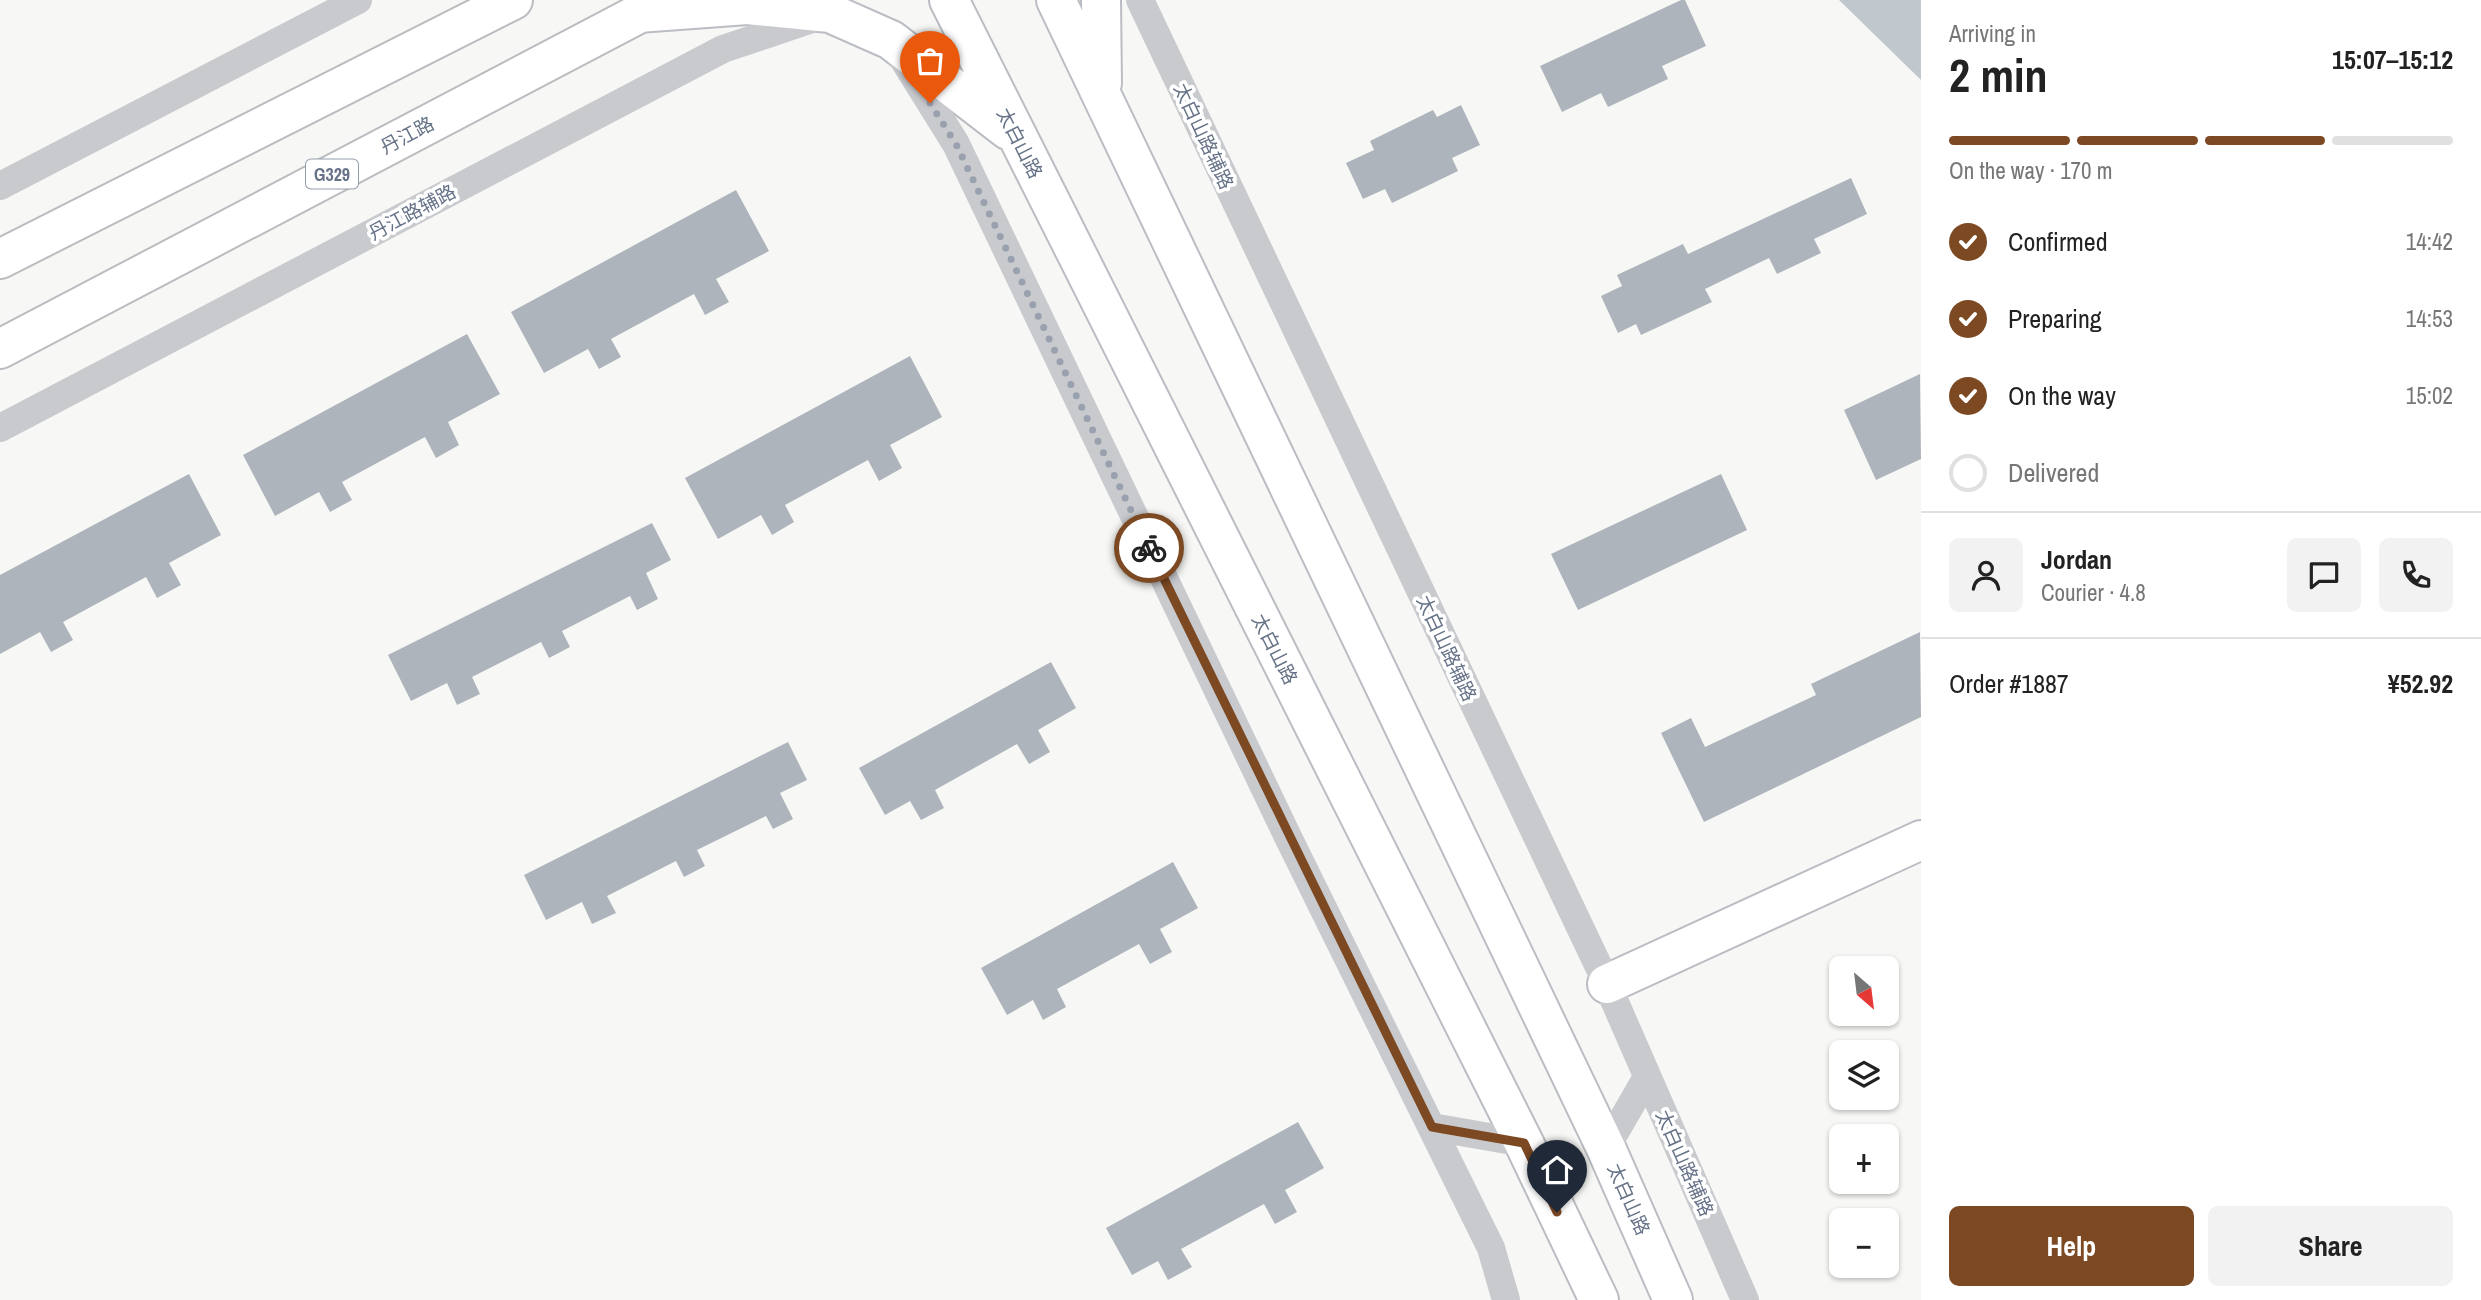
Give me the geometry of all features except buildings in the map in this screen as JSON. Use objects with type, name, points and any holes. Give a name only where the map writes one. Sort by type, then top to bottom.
[{"type":"main road","points":[[0,259],[513,0]]},
{"type":"main road","name":"太白山路","points":[[949,0],[1524,1143],[1599,1300]]},
{"type":"main road","name":"太白山路","points":[[1056,0],[1606,1148],[1673,1300]]},
{"type":"main road","points":[[1101,0],[1102,96]]},
{"type":"main road","points":[[652,7],[747,5],[830,13],[891,40],[1015,135]]},
{"type":"main road","name":"丹江路","points":[[0,349],[652,7]]},
{"type":"main road","points":[[1607,984],[1921,840]]},
{"type":"main road","points":[[1567,1300],[1568,1234]]},
{"type":"street","points":[[0,186],[358,0]]},
{"type":"street","name":"太白山路辅路","points":[[1140,0],[1607,984],[1745,1300]]},
{"type":"street","name":"丹江路辅路","points":[[0,428],[723,49],[830,13]]},
{"type":"street","points":[[891,40],[956,144],[1282,825],[1492,1248],[1506,1300]]},
{"type":"street","points":[[1606,1148],[1647,1077]]},
{"type":"street","points":[[1432,1127],[1524,1143]]},
{"type":"shaded area","points":[[1839,0],[1921,0],[1921,80]]},
{"type":"way so far","points":[[930,103],[956,144],[1149,548]]},
{"type":"route","points":[[1149,548],[1432,1127],[1524,1143],[1557,1212]]}]
